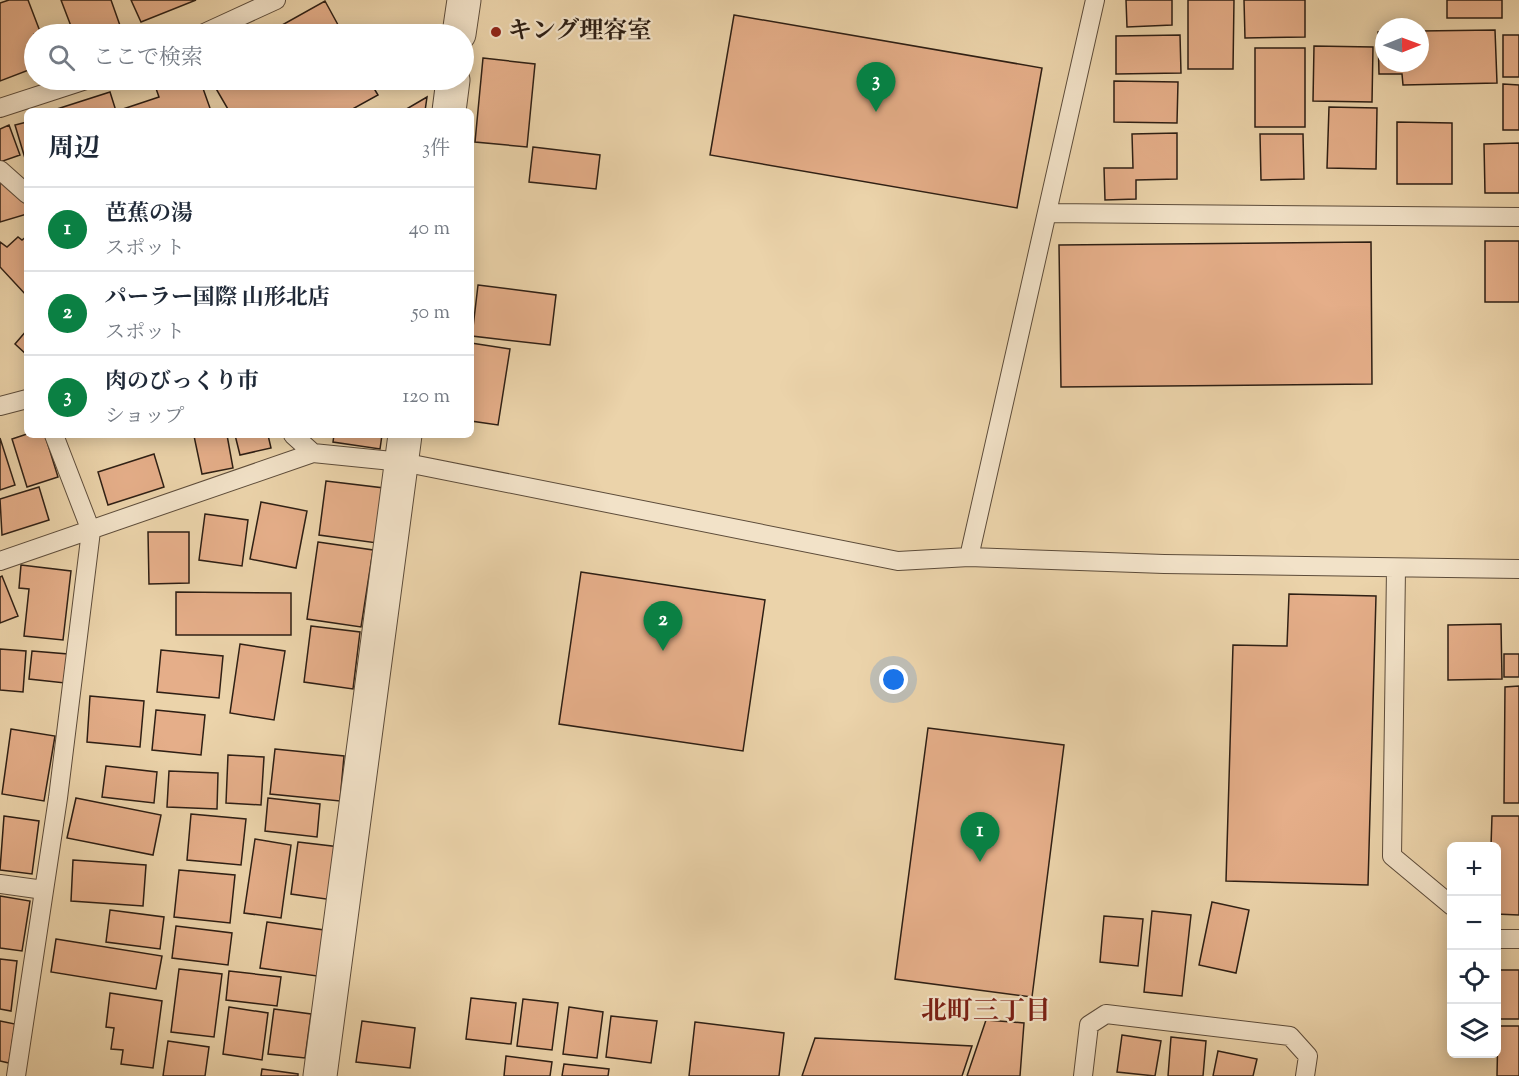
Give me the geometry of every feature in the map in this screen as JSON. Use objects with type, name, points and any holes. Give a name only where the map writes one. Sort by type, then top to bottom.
[{"type":"street","points":[[460,24],[464,0]]},
{"type":"street","points":[[449,108],[452,90]]},
{"type":"street","points":[[320,1076],[404,448]]},
{"type":"lane","points":[[224,24],[276,0]]},
{"type":"lane","points":[[969,557],[1095,0]]},
{"type":"lane","points":[[0,108],[55,90]]},
{"type":"lane","points":[[0,170],[24,191]]},
{"type":"lane","points":[[1048,213],[1519,217]]},
{"type":"lane","points":[[0,406],[24,400]]},
{"type":"lane","points":[[16,1076],[44,890],[91,531],[55,438]]},
{"type":"lane","points":[[296,438],[313,453]]},
{"type":"lane","points":[[0,561],[313,453],[404,448],[898,561],[969,557],[1081,562],[1519,569]]},
{"type":"lane","points":[[1396,568],[1392,855],[1447,902]]},
{"type":"lane","points":[[0,884],[44,890]]},
{"type":"lane","points":[[1501,939],[1519,939]]},
{"type":"lane","points":[[1083,1076],[1089,1024],[1106,1014],[1290,1036],[1308,1056],[1305,1076]]},
{"type":"building","points":[[9,0],[28,0],[37,24],[24,24],[24,72],[0,81],[0,3]]},
{"type":"building","points":[[61,0],[111,0],[119,24],[70,24]]},
{"type":"building","points":[[131,0],[196,0],[141,22]]},
{"type":"building","points":[[1126,0],[1172,0],[1172,25],[1127,27]]},
{"type":"building","points":[[1188,0],[1234,0],[1233,69],[1188,69]]},
{"type":"building","points":[[1244,0],[1305,0],[1305,37],[1245,38]]},
{"type":"building","points":[[1447,0],[1502,0],[1502,18],[1447,18]]},
{"type":"building","points":[[325,1],[338,24],[284,24]]},
{"type":"building","points":[[734,15],[1042,68],[1017,208],[710,155]]},
{"type":"building","points":[[1495,30],[1497,83],[1403,85],[1402,74],[1379,74],[1379,72],[1429,72],[1429,31]]},
{"type":"building","points":[[1180,35],[1181,73],[1116,74],[1116,36]]},
{"type":"building","points":[[1503,35],[1519,35],[1519,77],[1503,77]]},
{"type":"building","points":[[1314,46],[1373,47],[1372,102],[1313,101]]},
{"type":"building","points":[[1255,48],[1305,48],[1305,127],[1255,127]]},
{"type":"building","points":[[483,58],[535,64],[527,147],[475,142]]},
{"type":"building","points":[[1114,81],[1178,82],[1177,123],[1114,122]]},
{"type":"building","points":[[1503,84],[1519,85],[1519,130],[1503,130]]},
{"type":"building","points":[[157,90],[204,90],[210,108],[126,108],[159,97]]},
{"type":"building","points":[[217,90],[375,90],[378,95],[354,108],[227,108]]},
{"type":"building","points":[[110,92],[115,108],[60,108]]},
{"type":"building","points":[[427,97],[425,108],[408,108]]},
{"type":"building","points":[[1329,107],[1377,108],[1376,169],[1327,168]]},
{"type":"building","points":[[1397,122],[1452,123],[1452,184],[1397,184]]},
{"type":"building","points":[[24,123],[24,155],[15,125]]},
{"type":"building","points":[[9,125],[20,155],[0,162],[0,129]]},
{"type":"building","points":[[1177,133],[1177,179],[1136,180],[1136,199],[1105,200],[1104,168],[1133,168],[1132,134]]},
{"type":"building","points":[[1260,134],[1303,134],[1304,179],[1261,180]]},
{"type":"building","points":[[1519,143],[1519,193],[1485,193],[1484,144]]},
{"type":"building","points":[[533,147],[600,155],[596,189],[529,182]]},
{"type":"building","points":[[0,181],[24,201],[24,215],[0,222]]},
{"type":"building","points":[[18,237],[22,240],[24,238],[24,293],[0,267],[0,242],[7,247]]},
{"type":"building","points":[[1485,241],[1519,241],[1519,302],[1485,302]]},
{"type":"building","points":[[1371,242],[1372,384],[1061,387],[1059,245]]},
{"type":"building","points":[[478,285],[556,295],[550,345],[474,336]]},
{"type":"building","points":[[24,334],[24,352],[15,344]]},
{"type":"building","points":[[474,343],[510,349],[498,425],[474,421]]},
{"type":"building","points":[[24,435],[24,438],[46,438],[58,477],[27,487],[12,439]]},
{"type":"building","points":[[0,438],[15,485],[0,490]]},
{"type":"building","points":[[194,438],[228,438],[233,468],[202,474]]},
{"type":"building","points":[[236,438],[269,438],[271,448],[240,455]]},
{"type":"building","points":[[334,438],[382,438],[380,449],[333,442]]},
{"type":"building","points":[[154,454],[164,487],[108,505],[98,472]]},
{"type":"building","points":[[326,481],[384,488],[377,543],[319,535]]},
{"type":"building","points":[[39,487],[49,520],[2,535],[0,499]]},
{"type":"building","points":[[261,502],[307,511],[296,568],[250,559]]},
{"type":"building","points":[[205,514],[248,520],[242,566],[199,560]]},
{"type":"building","points":[[148,532],[189,532],[189,583],[149,584]]},
{"type":"building","points":[[318,542],[373,550],[361,627],[307,619]]},
{"type":"building","points":[[21,565],[71,571],[63,640],[24,636],[29,589],[19,588]]},
{"type":"building","points":[[581,572],[765,600],[743,751],[559,724]]},
{"type":"building","points":[[2,576],[18,616],[0,623],[0,577]]},
{"type":"building","points":[[176,592],[291,593],[291,635],[176,635]]},
{"type":"building","points":[[1289,594],[1376,596],[1368,885],[1226,881],[1233,645],[1287,646]]},
{"type":"building","points":[[1501,624],[1502,679],[1448,680],[1448,625]]},
{"type":"building","points":[[311,626],[360,632],[353,689],[304,682]]},
{"type":"building","points":[[240,644],[285,651],[274,720],[230,713]]},
{"type":"building","points":[[0,649],[26,651],[23,692],[0,690]]},
{"type":"building","points":[[161,650],[223,656],[219,698],[157,692]]},
{"type":"building","points":[[32,651],[68,654],[65,683],[29,679]]},
{"type":"building","points":[[1504,654],[1519,654],[1519,677],[1504,677]]},
{"type":"building","points":[[1519,686],[1519,803],[1504,803],[1505,687]]},
{"type":"building","points":[[90,696],[144,701],[140,747],[87,742]]},
{"type":"building","points":[[156,710],[205,715],[201,755],[152,750]]},
{"type":"building","points":[[928,728],[1064,745],[1032,997],[895,979]]},
{"type":"building","points":[[11,729],[55,736],[44,801],[2,794]]},
{"type":"building","points":[[275,749],[344,756],[340,801],[270,794]]},
{"type":"building","points":[[228,755],[264,757],[261,805],[226,803]]},
{"type":"building","points":[[106,766],[157,772],[154,803],[102,797]]},
{"type":"building","points":[[169,771],[218,773],[217,809],[167,807]]},
{"type":"building","points":[[76,798],[161,815],[153,855],[67,838]]},
{"type":"building","points":[[268,798],[320,804],[317,837],[265,831]]},
{"type":"building","points":[[191,814],[246,819],[241,865],[187,860]]},
{"type":"building","points":[[4,816],[39,821],[32,874],[0,870]]},
{"type":"building","points":[[1492,816],[1519,816],[1519,915],[1501,914],[1501,842],[1491,842]]},
{"type":"building","points":[[255,839],[291,845],[281,918],[244,913]]},
{"type":"building","points":[[298,842],[340,847],[333,900],[291,894]]},
{"type":"building","points":[[73,860],[146,865],[143,906],[71,901]]},
{"type":"building","points":[[179,870],[235,875],[230,923],[174,917]]},
{"type":"building","points":[[0,896],[30,901],[22,951],[0,948]]},
{"type":"building","points":[[1212,902],[1249,910],[1236,973],[1199,965]]},
{"type":"building","points":[[110,910],[164,917],[160,949],[106,942]]},
{"type":"building","points":[[1152,911],[1191,915],[1182,996],[1144,992]]},
{"type":"building","points":[[1104,916],[1143,919],[1138,966],[1100,962]]},
{"type":"building","points":[[267,922],[324,930],[317,976],[260,968]]},
{"type":"building","points":[[176,926],[232,933],[228,965],[172,958]]},
{"type":"building","points":[[56,939],[162,956],[156,989],[51,972]]},
{"type":"building","points":[[0,959],[17,961],[11,1011],[0,1009]]},
{"type":"building","points":[[179,969],[222,974],[214,1037],[171,1032]]},
{"type":"building","points":[[1501,970],[1519,970],[1519,1019],[1501,1019]]},
{"type":"building","points":[[229,971],[281,977],[277,1006],[226,1000]]},
{"type":"building","points":[[110,993],[162,1001],[153,1068],[121,1064],[123,1050],[111,1049],[114,1028],[106,1027]]},
{"type":"building","points":[[471,998],[516,1003],[511,1044],[466,1039]]},
{"type":"building","points":[[523,999],[558,1003],[552,1050],[517,1046]]},
{"type":"building","points":[[229,1007],[268,1013],[262,1060],[223,1054]]},
{"type":"building","points":[[569,1007],[603,1012],[597,1058],[563,1054]]},
{"type":"building","points":[[274,1009],[311,1014],[305,1058],[268,1054]]},
{"type":"building","points":[[611,1016],[657,1021],[651,1063],[606,1057]]},
{"type":"building","points":[[986,1020],[1024,1023],[1020,1076],[967,1076]]},
{"type":"building","points":[[0,1021],[15,1024],[9,1063],[0,1061]]},
{"type":"building","points":[[362,1021],[415,1028],[410,1068],[356,1062]]},
{"type":"building","points":[[695,1022],[784,1033],[779,1076],[689,1076]]},
{"type":"building","points":[[1501,1026],[1519,1026],[1519,1076],[1497,1076],[1497,1058],[1501,1058]]},
{"type":"building","points":[[1122,1035],[1161,1041],[1155,1076],[1117,1072]]},
{"type":"building","points":[[1171,1037],[1206,1041],[1203,1076],[1168,1076]]},
{"type":"building","points":[[815,1038],[972,1046],[962,1076],[802,1076]]},
{"type":"building","points":[[168,1041],[209,1047],[205,1076],[163,1076]]},
{"type":"building","points":[[1218,1051],[1257,1059],[1253,1076],[1213,1076]]},
{"type":"building","points":[[506,1056],[552,1062],[550,1076],[504,1076]]},
{"type":"building","points":[[564,1064],[609,1069],[608,1076],[562,1076]]},
{"type":"building","points":[[262,1069],[298,1074],[298,1076],[261,1076]]},
{"type":"place","name":"キング理容室","points":[[496,32]]},
{"type":"place","name":"肉のびっくり市","points":[[876,112]]},
{"type":"place","name":"パーラー国際 山形北店","points":[[663,651]]},
{"type":"place","name":"芭蕉の湯","points":[[980,862]]},
{"type":"district","name":"北町三丁目","points":[[986,1012]]}]
